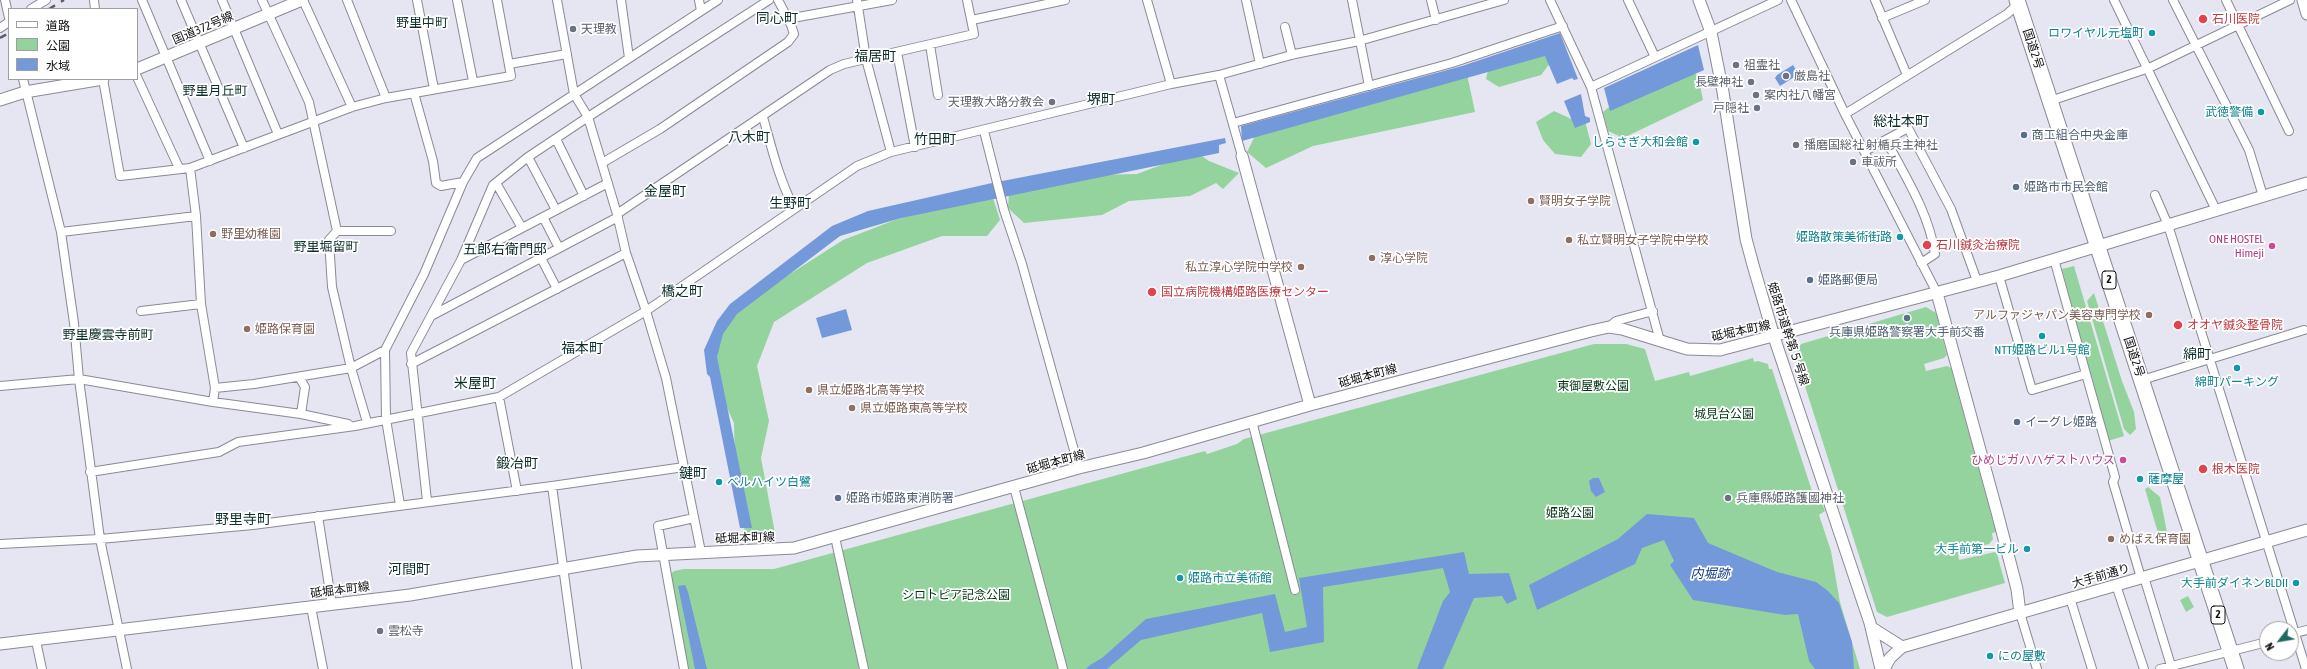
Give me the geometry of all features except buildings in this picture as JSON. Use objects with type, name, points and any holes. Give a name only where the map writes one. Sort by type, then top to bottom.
[{"type":"highway","name":"国道2号","points":[[2019,1],[2050,102],[2236,669]]},
{"type":"street","points":[[5,0],[8,14]]},
{"type":"street","points":[[33,8],[46,0]]},
{"type":"street","points":[[142,0],[210,161]]},
{"type":"street","points":[[181,0],[244,148]]},
{"type":"street","points":[[222,0],[278,134]]},
{"type":"street","points":[[262,0],[309,102],[337,231]]},
{"type":"street","points":[[302,0],[352,107]]},
{"type":"street","name":"国道372号線","points":[[138,69],[302,0]]},
{"type":"street","points":[[347,0],[386,98]]},
{"type":"street","points":[[417,0],[434,89]]},
{"type":"street","points":[[457,0],[473,81]]},
{"type":"street","points":[[103,80],[120,176],[179,168],[190,168],[352,107],[386,98],[473,81],[511,76],[497,0]]},
{"type":"street","points":[[557,0],[574,94],[588,116],[608,183],[626,253],[646,311],[666,378],[701,552]]},
{"type":"street","points":[[621,0],[629,58]]},
{"type":"street","points":[[699,0],[701,11]]},
{"type":"street","points":[[400,505],[386,419],[385,350],[424,274],[463,182],[477,158],[718,0]]},
{"type":"street","points":[[427,501],[411,353],[461,260],[496,183],[528,158],[588,116],[769,0]]},
{"type":"street","points":[[602,163],[660,129],[788,42],[794,34],[778,0]]},
{"type":"street","points":[[787,19],[858,3],[892,0]]},
{"type":"street","points":[[430,316],[617,216],[830,70],[866,59],[974,34],[968,0]]},
{"type":"street","points":[[972,20],[1065,0]]},
{"type":"street","points":[[1147,0],[1171,84]]},
{"type":"street","points":[[1246,0],[1260,64]]},
{"type":"street","points":[[1352,0],[1369,86]]},
{"type":"street","points":[[1431,0],[1436,20]]},
{"type":"street","points":[[90,472],[219,452],[238,442],[355,426],[367,422],[418,414],[499,397],[646,311],[857,166],[891,152],[984,131],[1171,84],[1219,75],[1292,55],[1359,41],[1504,0]]},
{"type":"street","points":[[1550,0],[1591,87],[1660,340]]},
{"type":"street","points":[[1628,0],[1655,58]]},
{"type":"street","name":"姫路市道幹第５号線","points":[[1699,0],[1711,32],[1723,92],[1746,239],[1774,337],[1872,628],[1882,669]]},
{"type":"street","points":[[1591,87],[1778,0]]},
{"type":"street","points":[[1791,0],[1845,114],[1937,293],[2017,589],[2020,613],[2037,669]]},
{"type":"street","points":[[1875,0],[1907,75]]},
{"type":"street","points":[[1882,18],[1925,0]]},
{"type":"street","points":[[2114,0],[2149,68],[2216,210]]},
{"type":"street","points":[[2173,0],[2249,150],[2263,196]]},
{"type":"street","points":[[2226,0],[2289,132]]},
{"type":"street","points":[[2050,102],[2149,68],[2290,0]]},
{"type":"street","points":[[2302,0],[2307,14]]},
{"type":"street","points":[[1845,114],[2007,14],[2019,1]]},
{"type":"street","points":[[858,3],[866,59],[891,152]]},
{"type":"street","points":[[1233,123],[1452,63],[1562,26]]},
{"type":"street","points":[[1285,27],[1292,55]]},
{"type":"street","points":[[930,45],[938,95]]},
{"type":"street","points":[[897,52],[915,147]]},
{"type":"street","points":[[509,64],[567,54]]},
{"type":"street","points":[[1219,75],[1310,405]]},
{"type":"street","points":[[138,79],[179,168]]},
{"type":"street","points":[[23,80],[61,232],[74,323],[90,472],[100,539],[121,630],[127,669]]},
{"type":"street","points":[[0,100],[25,92],[97,80]]},
{"type":"street","points":[[414,93],[433,161],[436,183],[441,186],[463,182]]},
{"type":"street","points":[[763,117],[773,158],[784,190],[794,208]]},
{"type":"street","points":[[1865,151],[1908,128],[1951,209],[1977,281]]},
{"type":"street","points":[[984,131],[992,168],[1022,264],[1078,468]]},
{"type":"street","points":[[556,139],[584,196]]},
{"type":"street","points":[[1886,140],[1920,206],[1933,236],[1935,254],[1921,263]]},
{"type":"street","points":[[528,158],[556,210]]},
{"type":"street","points":[[190,168],[196,216],[201,304],[215,388],[213,402]]},
{"type":"street","points":[[496,183],[522,228]]},
{"type":"street","points":[[461,260],[608,183]]},
{"type":"street","name":"砥堀本町線","points":[[0,644],[410,595],[637,556],[786,549],[836,537],[1078,468],[1143,453],[1310,405],[1609,328],[1660,340],[1687,349],[1710,351],[1774,337],[1999,276],[2307,183]]},
{"type":"street","points":[[2155,194],[2168,225],[2289,621]]},
{"type":"street","points":[[61,232],[196,216]]},
{"type":"street","points":[[543,217],[559,248]]},
{"type":"street","points":[[337,231],[391,231]]},
{"type":"street","points":[[337,231],[330,240],[332,287],[351,368],[367,422]]},
{"type":"street","points":[[411,364],[626,253]]},
{"type":"street","points":[[541,258],[557,289]]},
{"type":"street","points":[[2054,259],[2115,477],[2113,482],[2172,668]]},
{"type":"street","points":[[1999,276],[2032,390],[2086,374]]},
{"type":"street","points":[[141,311],[201,304]]},
{"type":"street","points":[[1609,328],[1616,321],[1653,311]]},
{"type":"street","points":[[2142,380],[2304,330]]},
{"type":"street","points":[[215,388],[299,377],[351,368],[385,350]]},
{"type":"street","points":[[299,377],[305,387],[301,414]]},
{"type":"street","points":[[0,386],[79,379],[213,402],[301,414],[355,426]]},
{"type":"street","points":[[499,397],[516,491]]},
{"type":"street","points":[[1252,421],[1295,590]]},
{"type":"street","points":[[0,544],[100,539],[253,525],[427,501],[516,491],[684,467]]},
{"type":"street","points":[[552,486],[562,570],[577,669]]},
{"type":"street","points":[[1014,487],[1063,669]]},
{"type":"street","points":[[318,516],[332,604]]},
{"type":"street","points":[[684,669],[658,526],[694,518]]},
{"type":"street","name":"大手前通り","points":[[1902,647],[2307,530]]},
{"type":"street","points":[[836,537],[864,669]]},
{"type":"street","points":[[2116,585],[2144,669]]},
{"type":"street","points":[[2070,598],[2092,669]]},
{"type":"street","points":[[312,607],[323,669]]},
{"type":"street","points":[[1872,628],[1902,647],[1890,658],[1882,669]]},
{"type":"street","points":[[36,640],[42,669]]},
{"type":"street","points":[[2160,669],[2172,668],[2259,644]]},
{"type":"street","points":[[2299,650],[2306,669]]},
{"type":"green space","points":[[1539,50],[1551,62],[1541,75],[1499,87],[1486,79],[1489,65]]},
{"type":"green space","points":[[1689,69],[1698,76],[1703,100],[1623,138],[1608,131],[1603,112],[1614,103]]},
{"type":"green space","points":[[1467,74],[1475,112],[1313,146],[1266,168],[1247,152],[1259,128]]},
{"type":"green space","points":[[1554,111],[1578,122],[1585,121],[1591,144],[1581,157],[1555,154],[1543,140],[1536,122]]},
{"type":"green space","points":[[1196,152],[1209,161],[1239,173],[1223,189],[1216,183],[1190,196],[1129,201],[1102,215],[1024,223],[1008,208],[1009,191],[1089,175],[1137,174]]},
{"type":"green space","points":[[992,195],[1000,220],[987,236],[942,236],[867,263],[774,322],[757,366],[769,421],[761,458],[775,533],[745,533],[735,464],[734,423],[715,382],[719,333],[740,306],[843,240],[934,205]]},
{"type":"green space","points":[[2074,266],[2124,436],[2108,441],[2062,269]]},
{"type":"green space","points":[[2094,293],[2122,381],[2134,412],[2136,429],[2130,435],[2124,429],[2087,301]]},
{"type":"green space","points":[[1926,307],[1936,313],[1947,355],[1944,358],[1924,364],[1926,371],[1947,366],[1951,368],[1996,532],[1992,533],[1993,539],[1989,544],[1958,553],[1959,560],[1995,552],[1997,554],[2005,583],[1887,617],[1877,612],[1795,355],[1801,344]]},
{"type":"green space","name":"姫路公園","points":[[1594,344],[1626,344],[1645,349],[1655,381],[1689,372],[1690,376],[1753,358],[1754,362],[1758,361],[1768,364],[1769,369],[1772,369],[1813,494],[1818,494],[1825,511],[1819,515],[1831,551],[1840,602],[1860,669],[687,669],[670,575],[674,571],[684,569],[774,569],[1205,451],[1207,454],[1237,444],[1244,439]]},
{"type":"green space","points":[[2148,487],[2160,497],[2167,532],[2159,536],[2145,489]]},
{"type":"green space","points":[[2188,596],[2194,607],[2186,612],[2180,600]]},
{"type":"water","points":[[1560,33],[1578,79],[1574,80],[1572,78],[1557,84],[1545,56],[1242,141],[1241,126],[1462,66]]},
{"type":"water","points":[[1698,45],[1704,70],[1610,111],[1604,88]]},
{"type":"water","points":[[1793,65],[1799,74],[1780,86],[1775,78],[1777,75]]},
{"type":"water","points":[[1581,94],[1585,116],[1590,118],[1590,122],[1575,128],[1564,101]]},
{"type":"water","points":[[1225,138],[1226,143],[1219,145],[1219,153],[901,218],[840,236],[737,314],[723,334],[717,357],[752,528],[740,528],[710,377],[707,374],[704,350],[717,321],[730,304],[832,226],[868,211],[992,183]]},
{"type":"water","points":[[846,309],[852,330],[822,338],[816,318]]},
{"type":"water","points":[[1593,478],[1599,478],[1605,492],[1596,497],[1591,491],[1589,481]]},
{"type":"water","name":"内堀跡","points":[[1647,514],[1694,518],[1708,543],[1777,572],[1816,582],[1828,591],[1839,603],[1852,642],[1854,669],[1815,669],[1809,661],[1798,614],[1785,615],[1693,600],[1670,565],[1674,561],[1664,540],[1642,548],[1635,564],[1537,610],[1529,585],[1618,539]]},
{"type":"water","points":[[1464,552],[1469,574],[1509,573],[1517,599],[1507,604],[1502,596],[1474,598],[1443,669],[1417,669],[1443,601],[1450,592],[1443,568],[1323,587],[1324,642],[1270,652],[1262,613],[1141,640],[1107,669],[1086,669],[1102,658],[1146,619],[1275,594],[1285,632],[1307,627],[1299,578]]},
{"type":"water","points":[[685,585],[707,669],[695,669],[678,586]]},
{"type":"railway","points":[[51,8],[64,0]]},
{"type":"railway","points":[[0,38],[8,34]]},
{"type":"place","name":"石川医院","points":[[2203,19]]},
{"type":"place","name":"天理教","points":[[573,29]]},
{"type":"place","name":"ロワイヤル元塩町","points":[[2152,33]]},
{"type":"place","name":"祖霊社","points":[[1736,65]]},
{"type":"place","name":"厳島社","points":[[1786,76]]},
{"type":"place","name":"長壁神社","points":[[1751,82]]},
{"type":"place","name":"案内社八幡宮","points":[[1756,95]]},
{"type":"place","name":"天理教大路分教会","points":[[1052,102]]},
{"type":"place","name":"戸隠社","points":[[1757,108]]},
{"type":"place","name":"武徳警備","points":[[2261,112]]},
{"type":"place","name":"商工組合中央金庫","points":[[2024,135]]},
{"type":"place","name":"しらさぎ大和会館","points":[[1696,142]]},
{"type":"place","name":"播磨国総社 射楯兵主神社","points":[[1796,145]]},
{"type":"place","name":"車祓所","points":[[1853,162]]},
{"type":"place","name":"姫路市市民会館","points":[[2016,187]]},
{"type":"place","name":"賢明女子学院","points":[[1531,201]]},
{"type":"place","name":"野里幼稚園","points":[[213,234]]},
{"type":"place","name":"姫路散策美術街路","points":[[1900,237]]},
{"type":"place","name":"私立賢明女子学院中学校","points":[[1569,240]]},
{"type":"place","name":"石川鍼灸治療院","points":[[1927,245]]},
{"type":"place","name":"ONE HOSTEL Himeji","points":[[2272,246]]},
{"type":"place","name":"淳心学院","points":[[1372,258]]},
{"type":"place","name":"私立淳心学院中学校","points":[[1301,267]]},
{"type":"place","name":"姫路郵便局","points":[[1810,280]]},
{"type":"place","name":"国立病院機構姫路医療センター","points":[[1152,292]]},
{"type":"place","name":"アルファジャパン美容専門学校","points":[[2149,315]]},
{"type":"place","name":"兵庫県姫路警察署大手前交番","points":[[1907,318]]},
{"type":"place","name":"オオヤ鍼灸整骨院","points":[[2178,325]]},
{"type":"place","name":"姫路保育園","points":[[247,329]]},
{"type":"place","name":"NTT姫路ビル1号館","points":[[2042,336]]},
{"type":"place","name":"綿町パーキング","points":[[2237,368]]},
{"type":"place","name":"県立姫路北高等学校","points":[[809,390]]},
{"type":"place","name":"県立姫路東高等学校","points":[[852,408]]},
{"type":"place","name":"イーグレ姫路","points":[[2017,422]]},
{"type":"place","name":"ひめじガハハゲストハウス","points":[[2123,460]]},
{"type":"place","name":"根木医院","points":[[2203,469]]},
{"type":"place","name":"薩摩屋","points":[[2140,479]]},
{"type":"place","name":"ベルハイツ白鷺","points":[[719,482]]},
{"type":"place","name":"姫路市姫路東消防署","points":[[838,498]]},
{"type":"place","name":"兵庫縣姫路護國神社","points":[[1728,498]]},
{"type":"place","name":"めばえ保育園","points":[[2111,539]]},
{"type":"place","name":"大手前第一ビル","points":[[2027,549]]},
{"type":"place","name":"姫路市立美術館","points":[[1180,578]]},
{"type":"place","name":"大手前ダイネンBLDII","points":[[2296,583]]},
{"type":"place","name":"雲松寺","points":[[380,631]]},
{"type":"place","name":"にの屋敷","points":[[1990,656]]},
{"type":"district","name":"同心町","points":[[777,19]]},
{"type":"district","name":"野里中町","points":[[422,23]]},
{"type":"district","name":"福居町","points":[[875,57]]},
{"type":"district","name":"野里月丘町","points":[[215,91]]},
{"type":"district","name":"堺町","points":[[1101,100]]},
{"type":"district","name":"総社本町","points":[[1901,122]]},
{"type":"district","name":"八木町","points":[[749,138]]},
{"type":"district","name":"竹田町","points":[[935,140]]},
{"type":"district","name":"金屋町","points":[[665,192]]},
{"type":"district","name":"生野町","points":[[790,204]]},
{"type":"district","name":"野里堀留町","points":[[326,247]]},
{"type":"district","name":"五郎右衛門邸","points":[[505,250]]},
{"type":"district","name":"橋之町","points":[[682,292]]},
{"type":"district","name":"野里慶雲寺前町","points":[[108,335]]},
{"type":"district","name":"福本町","points":[[582,349]]},
{"type":"district","name":"綿町","points":[[2197,355]]},
{"type":"district","name":"米屋町","points":[[475,384]]},
{"type":"district","name":"鍛冶町","points":[[517,464]]},
{"type":"district","name":"鍵町","points":[[693,474]]},
{"type":"district","name":"野里寺町","points":[[243,520]]},
{"type":"district","name":"河間町","points":[[409,570]]},
{"type":"park label","name":"東御屋敷公園","points":[[1593,386]]},
{"type":"park label","name":"城見台公園","points":[[1724,414]]},
{"type":"park label","name":"シロトピア記念公園","points":[[956,595]]}]
